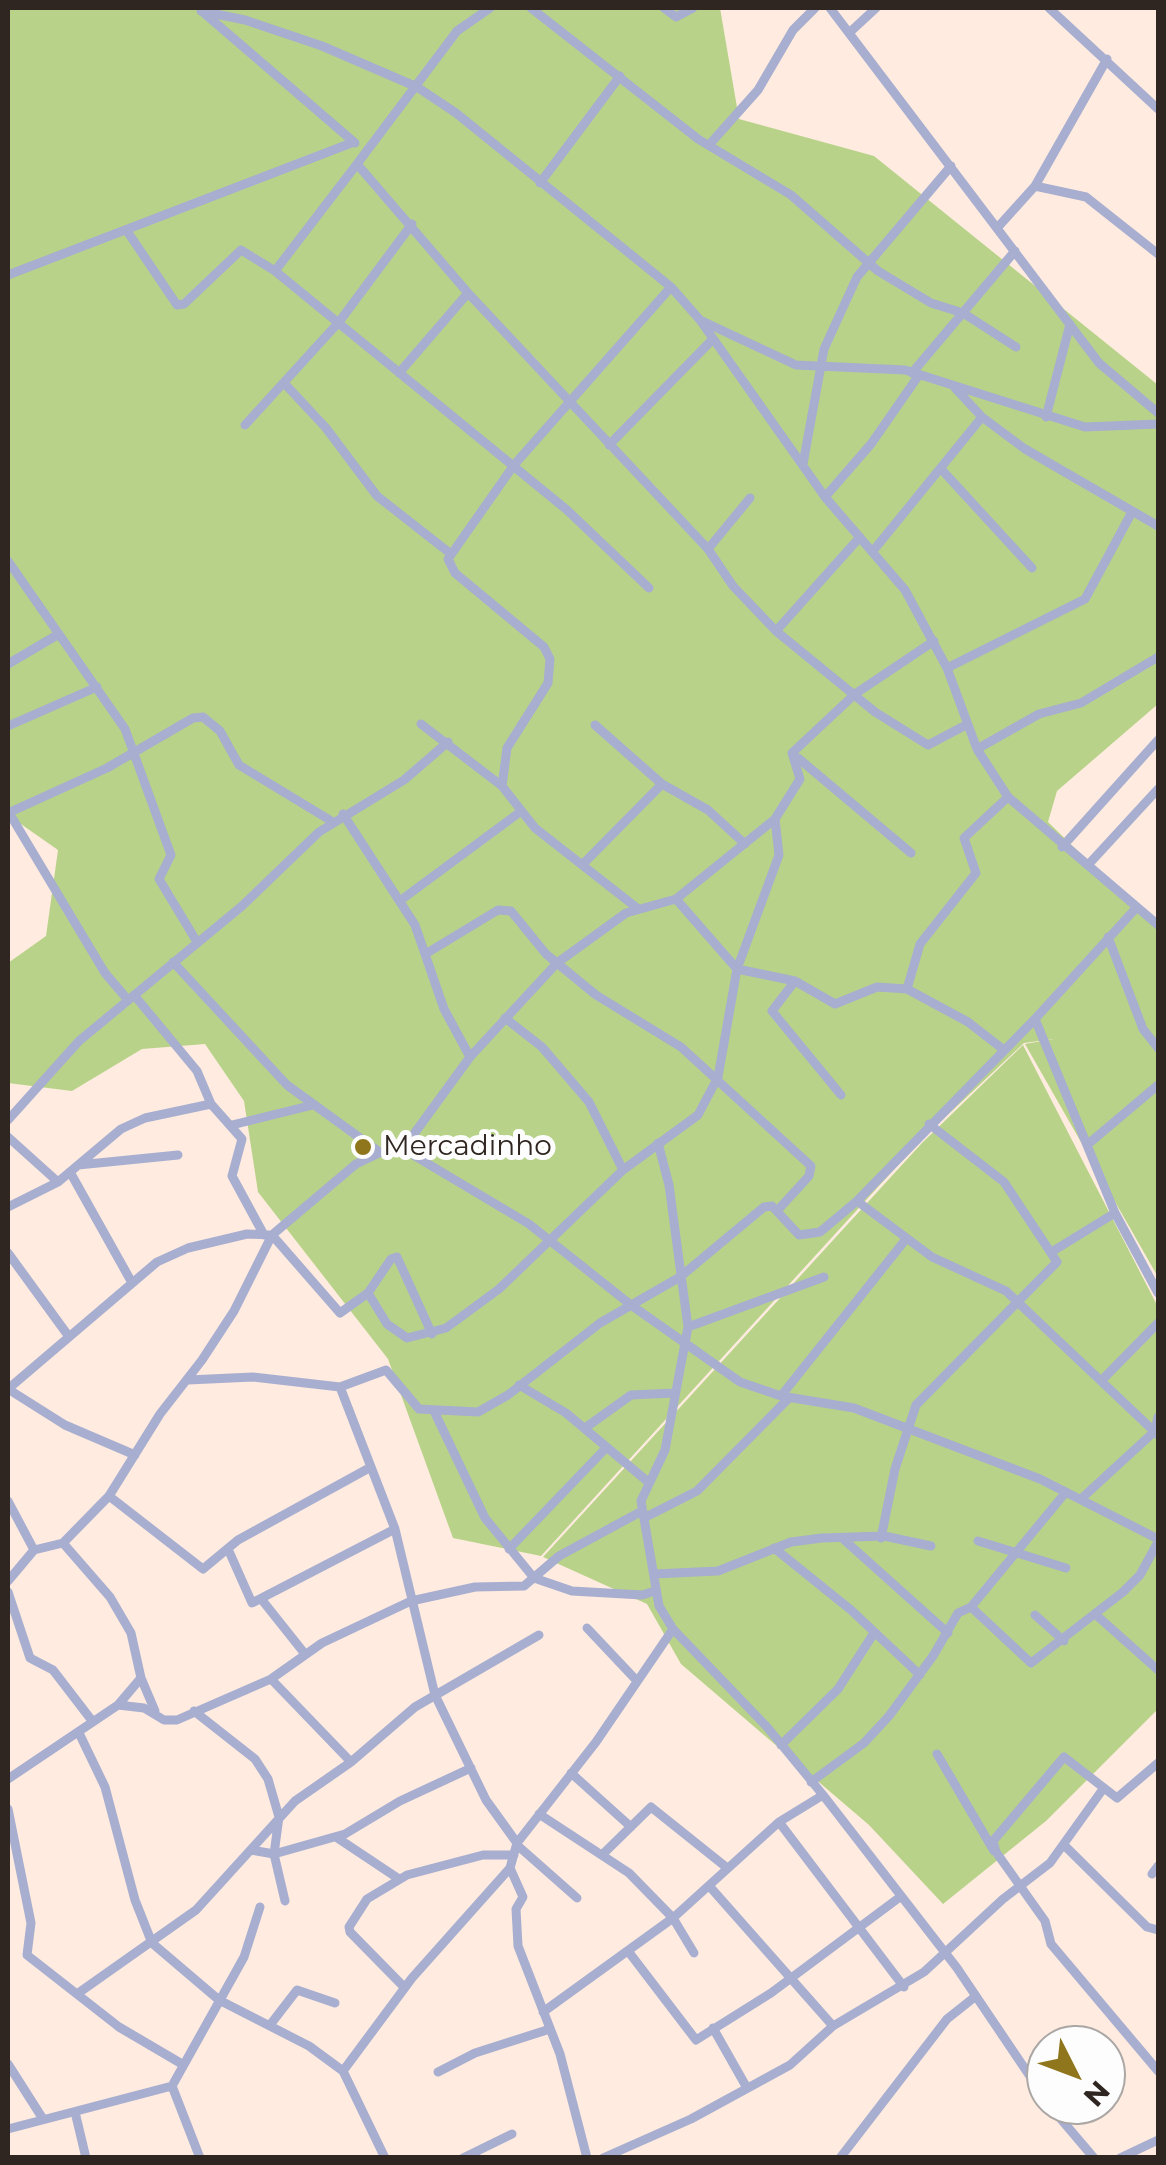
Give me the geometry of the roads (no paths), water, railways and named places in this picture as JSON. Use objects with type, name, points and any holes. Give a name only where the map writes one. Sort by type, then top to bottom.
[{"type":"street","points":[[275,271],[457,31],[490,8]]},
{"type":"street","points":[[531,8],[709,146],[791,195],[868,263],[914,294],[963,314],[1016,346]]},
{"type":"street","points":[[664,8],[676,17],[693,8]]},
{"type":"street","points":[[709,146],[758,90],[793,30],[815,8]]},
{"type":"street","points":[[830,8],[1115,380],[1157,408]]},
{"type":"street","points":[[849,32],[876,8]]},
{"type":"street","points":[[1048,8],[1158,110]]},
{"type":"street","points":[[199,9],[322,46],[417,88],[671,288],[700,320],[825,497],[905,590],[934,641],[976,749],[1008,798],[1158,925]]},
{"type":"street","points":[[199,9],[365,151]]},
{"type":"street","points":[[998,227],[1035,186],[1107,60]]},
{"type":"street","points":[[540,183],[620,76]]},
{"type":"street","points":[[8,274],[354,142]]},
{"type":"street","points":[[357,164],[468,293],[708,549],[734,586],[776,631],[854,694],[930,746],[966,725]]},
{"type":"street","points":[[803,464],[820,368],[836,320],[868,263],[951,166]]},
{"type":"street","points":[[1035,186],[1086,197],[1158,254]]},
{"type":"street","points":[[245,425],[339,322],[412,224]]},
{"type":"street","points":[[127,231],[177,305],[241,250],[275,271],[514,465],[650,588]]},
{"type":"street","points":[[825,497],[879,434],[916,374],[1015,251]]},
{"type":"street","points":[[502,786],[506,748],[548,684],[550,659],[522,625],[456,573],[450,566],[451,554],[514,465],[671,288]]},
{"type":"street","points":[[399,372],[468,293]]},
{"type":"street","points":[[700,320],[768,356],[820,368],[864,365],[916,374],[1085,426],[1158,424]]},
{"type":"street","points":[[1046,417],[1070,324]]},
{"type":"street","points":[[609,445],[714,339]]},
{"type":"street","points":[[285,384],[326,428],[377,496],[451,554]]},
{"type":"street","points":[[954,387],[982,417],[1024,449],[1158,526]]},
{"type":"street","points":[[873,551],[982,417]]},
{"type":"street","points":[[942,470],[1032,568]]},
{"type":"street","points":[[708,549],[750,498]]},
{"type":"street","points":[[946,668],[1085,599],[1132,512]]},
{"type":"street","points":[[776,631],[860,537]]},
{"type":"street","points":[[8,561],[97,687],[134,750],[171,855],[159,879],[197,942]]},
{"type":"street","points":[[8,664],[59,634]]},
{"type":"street","points":[[792,753],[854,694],[934,641]]},
{"type":"street","points":[[976,749],[1039,714],[1081,703],[1158,657]]},
{"type":"street","points":[[8,726],[97,687]]},
{"type":"street","points":[[333,822],[239,765],[220,731],[202,717],[192,718],[108,768],[8,812],[104,973],[196,1070],[211,1104],[244,1142],[232,1176],[268,1235],[340,1314],[368,1293],[391,1258],[397,1257],[432,1334]]},
{"type":"street","points":[[421,724],[502,786],[520,812],[637,908]]},
{"type":"street","points":[[595,725],[662,784],[708,810],[745,844]]},
{"type":"street","points":[[1062,847],[1158,740]]},
{"type":"street","points":[[8,1120],[50,1068],[333,822],[404,780],[448,742]]},
{"type":"street","points":[[403,1149],[470,1057],[557,963],[637,908],[676,898],[775,819],[800,779],[792,753]]},
{"type":"street","points":[[792,753],[911,853]]},
{"type":"street","points":[[584,864],[662,784]]},
{"type":"street","points":[[1088,864],[1158,789]]},
{"type":"street","points":[[908,989],[920,944],[976,873],[964,838],[1008,798]]},
{"type":"street","points":[[401,900],[520,812]]},
{"type":"street","points":[[343,814],[401,900],[427,953],[444,1009],[470,1057]]},
{"type":"street","points":[[368,1293],[399,1334],[432,1334],[499,1289],[623,1170],[698,1116],[718,1076],[737,969],[779,855],[775,819]]},
{"type":"street","points":[[676,898],[737,969],[795,981],[835,1004],[876,987],[908,989],[968,1022],[1004,1050]]},
{"type":"street","points":[[188,1380],[253,1377],[340,1387],[386,1370],[396,1377],[414,1405],[434,1411],[478,1412],[519,1386],[580,1338],[680,1277],[764,1207],[777,1211],[799,1235],[808,1237],[856,1201],[1035,1019],[1138,907]]},
{"type":"street","points":[[427,953],[505,908],[557,963],[718,1076],[811,1166],[809,1176],[777,1211]]},
{"type":"street","points":[[1108,937],[1136,1014],[1158,1048]]},
{"type":"street","points":[[173,962],[276,1074],[313,1106],[378,1151]]},
{"type":"street","points":[[795,981],[772,1011],[841,1095]]},
{"type":"street","points":[[504,1018],[542,1046],[589,1102],[623,1170]]},
{"type":"street","points":[[1035,1019],[1115,1213],[1158,1293]]},
{"type":"street","points":[[1087,1144],[1158,1085]]},
{"type":"street","points":[[8,1207],[58,1182],[120,1129],[145,1118],[211,1104]]},
{"type":"street","points":[[232,1125],[313,1106]]},
{"type":"street","points":[[881,1538],[906,1430],[924,1392],[1054,1268],[1053,1251],[1004,1182],[930,1124]]},
{"type":"street","points":[[8,1137],[58,1182]]},
{"type":"street","points":[[658,1142],[688,1327],[666,1450],[647,1481],[643,1515],[655,1591],[672,1629],[824,1795],[946,1954],[1026,2070]]},
{"type":"street","points":[[8,1581],[34,1550],[63,1543],[109,1496],[160,1414],[234,1311],[268,1235],[378,1151],[403,1149],[552,1240],[631,1305],[740,1382],[786,1397],[854,1408],[1082,1498],[1158,1538],[1140,1574],[1064,1641],[1031,1663],[971,1607]]},
{"type":"street","points":[[74,1168],[178,1156]]},
{"type":"street","points":[[74,1168],[131,1281]]},
{"type":"street","points":[[856,1201],[906,1238],[1018,1300],[1050,1337],[1157,1433]]},
{"type":"street","points":[[1053,1251],[1115,1213]]},
{"type":"street","points":[[135,1455],[64,1425],[8,1389],[131,1281],[188,1248],[246,1234],[268,1235]]},
{"type":"street","points":[[118,1705],[155,1712],[170,1722],[271,1679],[305,1654],[411,1600],[476,1588],[524,1586],[573,1548],[697,1491],[786,1397],[906,1238]]},
{"type":"street","points":[[8,1253],[67,1334]]},
{"type":"street","points":[[688,1327],[824,1276]]},
{"type":"street","points":[[1101,1381],[1158,1324]]},
{"type":"street","points":[[519,1386],[586,1428],[647,1481]]},
{"type":"street","points":[[340,1387],[395,1529],[435,1695],[486,1800],[516,1848],[577,1898]]},
{"type":"street","points":[[586,1428],[631,1394],[675,1392]]},
{"type":"street","points":[[434,1411],[475,1501],[534,1578],[572,1591],[614,1590],[642,1595],[655,1591]]},
{"type":"street","points":[[1082,1498],[1157,1433],[1158,1417]]},
{"type":"street","points":[[509,1549],[606,1448]]},
{"type":"street","points":[[109,1496],[198,1568],[208,1568],[228,1549],[371,1467]]},
{"type":"street","points":[[810,1782],[864,1743],[920,1675],[958,1613],[971,1607],[1066,1492]]},
{"type":"street","points":[[8,1501],[34,1550]]},
{"type":"street","points":[[228,1549],[248,1600],[262,1600],[395,1529]]},
{"type":"street","points":[[654,1574],[718,1571],[774,1548],[841,1538],[881,1538],[931,1546]]},
{"type":"street","points":[[841,1538],[948,1632]]},
{"type":"street","points":[[978,1541],[1066,1568]]},
{"type":"street","points":[[63,1543],[110,1597],[132,1633],[141,1678],[155,1712]]},
{"type":"street","points":[[774,1548],[920,1675]]},
{"type":"street","points":[[8,1592],[30,1658],[54,1670],[93,1722]]},
{"type":"street","points":[[262,1600],[305,1654]]},
{"type":"street","points":[[1036,1614],[1064,1641]]},
{"type":"street","points":[[1096,1614],[1158,1670]]},
{"type":"street","points":[[586,1628],[637,1681]]},
{"type":"street","points":[[343,2071],[404,1987],[510,1868],[516,1848],[672,1629]]},
{"type":"street","points":[[780,1745],[838,1689],[874,1633]]},
{"type":"street","points":[[77,1994],[196,1910],[279,1816],[415,1707],[539,1635]]},
{"type":"street","points":[[8,1779],[118,1705],[141,1678]]},
{"type":"street","points":[[271,1679],[351,1762]]},
{"type":"street","points":[[194,1711],[262,1767],[279,1816],[274,1854],[284,1901]]},
{"type":"street","points":[[79,1733],[105,1787],[134,1900],[152,1943],[219,2000],[270,2025],[343,2071],[380,2156]]},
{"type":"street","points":[[937,1754],[996,1852],[1045,1921],[1051,1944],[1158,2071]]},
{"type":"street","points":[[989,1838],[1064,1757],[1117,1798],[1158,1762]]},
{"type":"street","points":[[251,1850],[274,1854],[336,1838],[471,1768]]},
{"type":"street","points":[[571,1773],[632,1827]]},
{"type":"street","points":[[603,2158],[790,2065],[834,2026],[904,1987],[1066,1846],[1103,1789]]},
{"type":"street","points":[[544,2012],[674,1918],[780,1822],[824,1795]]},
{"type":"street","points":[[603,1854],[650,1807],[726,1868]]},
{"type":"street","points":[[8,1809],[31,1923],[25,1952],[119,2027],[182,2064]]},
{"type":"street","points":[[540,1814],[603,1854],[674,1918],[694,1953]]},
{"type":"street","points":[[780,1822],[904,1987]]},
{"type":"street","points":[[336,1838],[399,1878]]},
{"type":"street","points":[[1066,1846],[1146,1928],[1158,1930]]},
{"type":"street","points":[[404,1987],[349,1927],[367,1899],[399,1878],[516,1848]]},
{"type":"street","points":[[510,1868],[523,1898],[516,1910],[518,1946],[550,2029],[587,2158]]},
{"type":"street","points":[[711,1888],[834,2026]]},
{"type":"street","points":[[628,1951],[696,2040],[794,1977],[855,1926],[900,1897]]},
{"type":"street","points":[[200,2158],[172,2086],[244,1956],[260,1907]]},
{"type":"street","points":[[270,2025],[297,1990],[334,2004]]},
{"type":"street","points":[[840,2158],[947,2019],[976,1996]]},
{"type":"street","points":[[713,2028],[747,2088]]},
{"type":"street","points":[[438,2072],[475,2053],[550,2029]]},
{"type":"street","points":[[8,2064],[42,2119]]},
{"type":"street","points":[[8,2129],[172,2086]]},
{"type":"street","points":[[75,2112],[86,2158]]},
{"type":"street","points":[[1066,2125],[1094,2158]]},
{"type":"street","points":[[463,2158],[512,2134]]},
{"type":"street","points":[[1120,2158],[1158,2140]]},
{"type":"street","points":[[626,2147],[636,2158]]},
{"type":"place","name":"Mercadinho","points":[[363,1147]]}]
